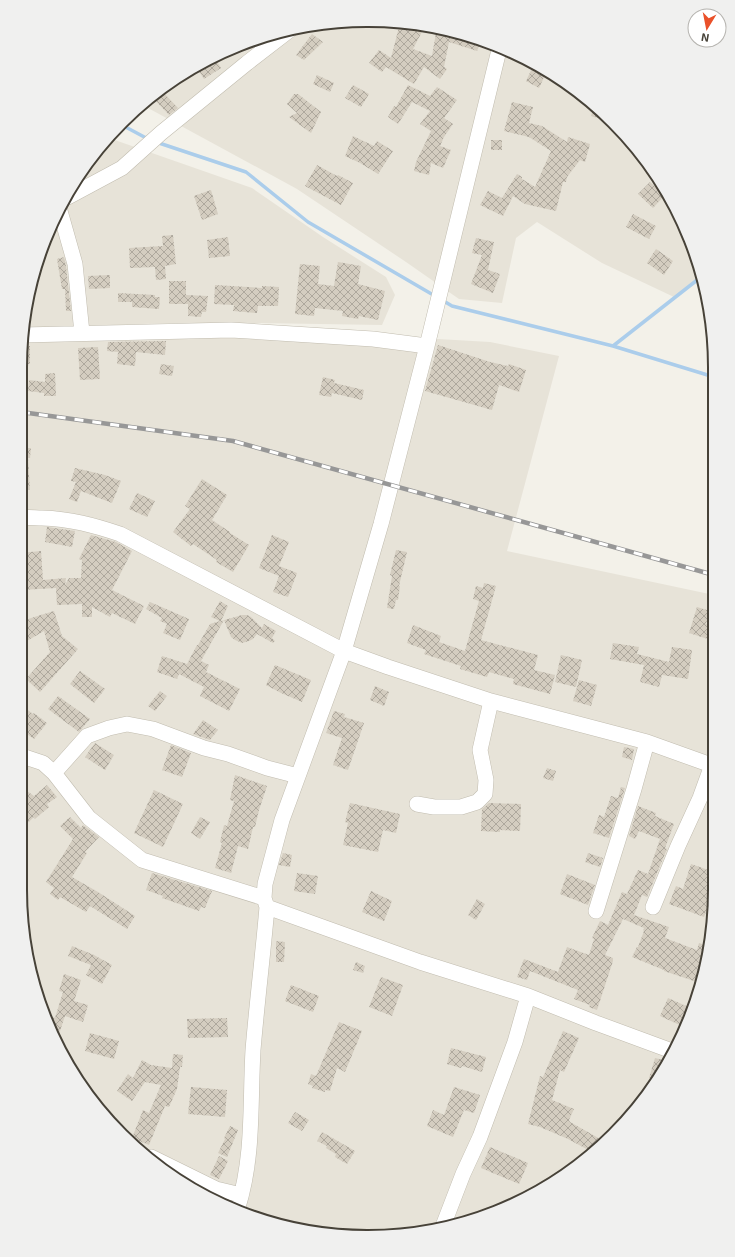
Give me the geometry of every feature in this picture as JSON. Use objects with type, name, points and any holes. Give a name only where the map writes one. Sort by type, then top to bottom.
[{"type":"street","points":[[75,193],[122,168],[161,133],[278,39]]},
{"type":"street","points":[[166,1164],[240,1201],[247,1167],[251,1119],[253,1050],[266,902],[265,884],[282,820],[344,651],[381,524],[427,346],[498,53]]},
{"type":"street","points":[[62,217],[75,264],[82,333]]},
{"type":"street","points":[[29,335],[231,330],[373,339],[427,346]]},
{"type":"street","points":[[27,517],[60,518],[83,522],[120,534],[344,651],[388,668],[491,701],[647,742],[708,763]]},
{"type":"street","points":[[417,804],[434,807],[461,807],[477,802],[485,794],[486,780],[480,750],[491,701]]},
{"type":"street","points":[[54,773],[88,736],[109,728],[127,724],[153,729],[204,748],[298,776]]},
{"type":"street","points":[[596,910],[632,796],[647,742]]},
{"type":"street","points":[[27,758],[43,763],[54,773],[89,818],[142,860],[266,902],[420,962],[528,996],[668,1049]]},
{"type":"street","points":[[653,906],[708,778]]},
{"type":"street","points":[[444,1221],[480,1137],[515,1042],[528,996]]},
{"type":"shaded area","points":[[345,28],[390,28],[434,34],[477,45],[518,62],[557,84],[592,111],[624,143],[651,178],[673,217],[690,258],[696,280],[674,297],[602,263],[537,222],[516,238],[502,303],[459,299],[297,189],[148,108],[178,84],[217,62],[258,45],[301,34]]},
{"type":"shaded area","points":[[114,140],[252,188],[323,237],[386,277],[395,295],[382,325],[258,323],[217,326],[172,323],[30,328],[34,301],[45,258],[62,217],[84,178]]},
{"type":"shaded area","points":[[29,330],[281,330],[490,342],[559,356],[507,551],[708,594],[707,912],[705,934],[696,978],[682,1020],[673,1040],[651,1079],[624,1114],[592,1146],[557,1173],[518,1195],[498,1204],[477,1212],[434,1223],[412,1227],[368,1230],[323,1227],[301,1223],[258,1212],[237,1204],[217,1195],[178,1173],[143,1146],[111,1114],[84,1079],[62,1040],[45,999],[39,978],[30,934],[27,890],[27,368]]},
{"type":"building","points":[[399,29],[422,32],[413,49],[432,56],[436,34],[479,46],[477,51],[449,42],[444,67],[447,69],[440,79],[424,67],[414,84],[386,67],[382,72],[369,63],[379,50],[391,58]]},
{"type":"building","points":[[312,34],[323,42],[304,60],[296,55]]},
{"type":"building","points":[[217,62],[221,68],[204,79],[199,72]]},
{"type":"building","points":[[531,69],[544,77],[539,88],[526,81]]},
{"type":"building","points":[[317,75],[334,83],[330,92],[313,84]]},
{"type":"building","points":[[353,85],[369,94],[361,107],[345,98]]},
{"type":"building","points":[[408,85],[430,96],[437,87],[457,100],[444,118],[453,124],[440,146],[451,150],[443,168],[431,163],[429,175],[414,171],[416,162],[431,131],[420,124],[430,111],[412,102],[398,124],[388,117],[394,106],[396,107]]},
{"type":"building","points":[[165,94],[178,108],[169,115],[156,101]]},
{"type":"building","points":[[294,94],[298,94],[321,112],[311,133],[289,117],[297,113],[287,104]]},
{"type":"building","points":[[512,102],[533,107],[529,123],[542,126],[567,142],[568,137],[590,144],[585,162],[580,160],[567,177],[566,182],[563,182],[556,211],[525,204],[513,196],[503,216],[480,205],[488,191],[502,198],[517,174],[535,187],[551,151],[529,137],[504,131]]},
{"type":"building","points":[[592,111],[600,119],[591,116]]},
{"type":"building","points":[[353,136],[374,146],[377,141],[393,151],[378,174],[345,156]]},
{"type":"building","points":[[491,140],[502,140],[502,150],[491,150]]},
{"type":"building","points":[[317,165],[353,183],[341,205],[305,186]]},
{"type":"building","points":[[650,182],[657,188],[662,198],[653,208],[638,194]]},
{"type":"building","points":[[211,190],[218,214],[202,220],[194,196]]},
{"type":"building","points":[[633,214],[656,226],[649,239],[626,227]]},
{"type":"building","points":[[173,235],[176,264],[165,266],[166,279],[156,280],[155,267],[130,268],[129,248],[163,246],[162,236]]},
{"type":"building","points":[[228,237],[230,256],[209,258],[207,240]]},
{"type":"building","points":[[476,238],[494,242],[488,270],[500,274],[493,293],[471,284],[482,255],[472,253]]},
{"type":"building","points":[[656,249],[673,261],[664,275],[647,263]]},
{"type":"building","points":[[64,257],[71,311],[66,311],[65,289],[62,289],[57,259]]},
{"type":"building","points":[[338,262],[361,266],[358,284],[385,291],[378,320],[359,316],[358,319],[342,316],[343,311],[315,308],[314,316],[295,314],[300,264],[320,266],[318,284],[334,286]]},
{"type":"building","points":[[110,275],[110,288],[89,289],[88,276]]},
{"type":"building","points":[[169,281],[186,281],[186,295],[208,296],[206,312],[202,312],[201,317],[188,316],[188,304],[169,304]]},
{"type":"building","points":[[215,285],[262,288],[262,286],[279,287],[278,306],[258,306],[257,313],[233,311],[234,305],[214,304]]},
{"type":"building","points":[[118,293],[155,295],[155,297],[160,297],[159,309],[132,307],[132,302],[118,302]]},
{"type":"building","points":[[166,341],[165,355],[136,352],[135,366],[117,364],[118,352],[107,351],[108,342]]},
{"type":"building","points":[[438,345],[490,362],[508,366],[509,364],[526,370],[519,392],[499,385],[492,410],[425,391]]},
{"type":"building","points":[[28,346],[30,346],[30,364],[27,364]]},
{"type":"building","points":[[98,347],[100,379],[80,380],[78,348]]},
{"type":"building","points":[[161,364],[174,366],[172,376],[159,374]]},
{"type":"building","points":[[55,373],[56,396],[44,396],[44,393],[28,391],[29,380],[45,382],[45,374]]},
{"type":"building","points":[[323,377],[335,380],[334,383],[364,390],[362,400],[332,393],[331,397],[319,395]]},
{"type":"building","points":[[27,448],[31,448],[30,458],[28,458],[30,490],[27,490]]},
{"type":"building","points":[[75,468],[105,475],[121,481],[112,503],[81,491],[77,502],[69,499],[76,482],[71,481]]},
{"type":"building","points":[[202,479],[227,495],[212,520],[249,545],[233,572],[216,562],[217,560],[193,544],[191,546],[173,532],[190,509],[185,506]]},
{"type":"building","points":[[137,493],[155,501],[147,517],[129,509]]},
{"type":"building","points":[[47,527],[75,531],[72,547],[45,542]]},
{"type":"building","points":[[91,535],[116,542],[132,551],[112,590],[144,606],[135,624],[112,613],[110,617],[92,607],[92,617],[82,617],[82,604],[57,605],[56,588],[27,590],[27,552],[41,551],[43,580],[66,578],[65,585],[69,578],[81,578],[82,560],[79,559]]},
{"type":"building","points":[[272,535],[289,542],[279,566],[297,573],[288,597],[273,592],[279,576],[259,568]]},
{"type":"building","points":[[396,550],[407,552],[399,586],[398,600],[396,600],[394,609],[387,608],[392,576],[390,575]]},
{"type":"building","points":[[484,583],[496,586],[481,640],[538,655],[534,670],[555,675],[550,694],[513,684],[514,679],[489,672],[487,677],[460,669],[461,666],[424,654],[426,650],[407,643],[413,625],[441,636],[439,642],[465,651],[479,601],[473,599],[476,586],[483,588]]},
{"type":"building","points":[[220,601],[228,606],[221,621],[224,620],[201,661],[209,665],[206,672],[240,689],[229,711],[200,696],[204,687],[179,674],[177,679],[157,672],[162,656],[187,664],[210,624],[220,621],[211,617]]},
{"type":"building","points":[[150,602],[189,619],[180,640],[163,633],[167,624],[160,621],[162,618],[146,609]]},
{"type":"building","points":[[697,607],[708,610],[706,624],[708,624],[708,639],[689,633]]},
{"type":"building","points":[[54,611],[62,636],[78,649],[40,692],[27,680],[27,678],[50,652],[44,631],[27,641],[27,620]]},
{"type":"building","points":[[247,615],[262,628],[264,624],[276,631],[272,638],[275,641],[273,643],[257,634],[253,639],[242,643],[231,637],[224,620]]},
{"type":"building","points":[[613,643],[639,647],[637,654],[669,662],[672,647],[692,650],[688,679],[662,675],[659,687],[640,682],[644,665],[610,659]]},
{"type":"building","points":[[561,655],[582,660],[576,687],[555,682]]},
{"type":"building","points":[[275,665],[311,680],[302,702],[266,685]]},
{"type":"building","points":[[80,671],[105,689],[94,703],[70,684]]},
{"type":"building","points":[[579,680],[597,685],[591,706],[573,701]]},
{"type":"building","points":[[375,686],[389,692],[384,706],[370,700]]},
{"type":"building","points":[[160,691],[167,696],[155,711],[148,706]]},
{"type":"building","points":[[58,696],[90,719],[79,732],[48,709]]},
{"type":"building","points":[[27,709],[47,723],[34,739],[27,734]]},
{"type":"building","points":[[334,711],[345,714],[344,717],[364,723],[348,770],[333,765],[342,738],[326,733]]},
{"type":"building","points":[[203,720],[218,730],[210,740],[193,734]]},
{"type":"building","points":[[95,743],[114,755],[105,770],[85,757]]},
{"type":"building","points":[[171,745],[191,753],[182,777],[162,770]]},
{"type":"building","points":[[624,747],[634,749],[632,760],[622,757]]},
{"type":"building","points":[[547,768],[556,771],[553,781],[543,778]]},
{"type":"building","points":[[235,775],[267,786],[255,827],[253,827],[248,849],[238,846],[231,873],[215,868],[222,843],[220,842],[224,825],[227,826],[234,801],[230,800]]},
{"type":"building","points":[[47,785],[57,797],[47,804],[49,807],[35,819],[34,817],[27,824],[27,791],[34,796]]},
{"type":"building","points":[[621,787],[625,788],[609,838],[593,833],[599,815],[604,817],[611,796],[618,798]]},
{"type":"building","points":[[154,790],[183,804],[163,847],[134,833]]},
{"type":"building","points":[[350,803],[400,814],[396,833],[383,830],[378,852],[343,845],[348,823],[345,822]]},
{"type":"building","points":[[489,803],[521,804],[520,831],[481,831],[482,809]]},
{"type":"building","points":[[638,806],[656,813],[655,816],[674,824],[665,848],[667,849],[647,897],[642,895],[634,915],[669,927],[665,938],[697,950],[699,943],[703,944],[695,981],[664,971],[632,957],[638,947],[644,928],[623,919],[605,955],[613,958],[613,961],[597,1010],[589,1007],[590,1005],[574,999],[578,990],[530,971],[527,980],[517,977],[524,959],[558,972],[567,947],[589,955],[594,939],[592,938],[600,921],[608,925],[622,892],[627,894],[638,870],[648,874],[660,839],[639,831],[635,839],[629,836]]},
{"type":"building","points":[[70,817],[81,828],[83,825],[99,837],[85,852],[87,853],[72,877],[135,916],[127,929],[90,906],[86,912],[60,897],[58,900],[50,894],[54,888],[46,882],[73,839],[60,826]]},
{"type":"building","points":[[200,817],[210,822],[200,839],[191,833]]},
{"type":"building","points":[[283,853],[292,855],[290,867],[279,865]]},
{"type":"building","points":[[588,853],[603,858],[600,867],[585,862]]},
{"type":"building","points":[[691,864],[708,870],[707,909],[704,917],[669,904],[676,886],[683,889]]},
{"type":"building","points":[[152,873],[212,891],[205,908],[201,907],[199,911],[162,898],[163,896],[146,890]]},
{"type":"building","points":[[297,873],[318,876],[315,894],[294,891]]},
{"type":"building","points":[[567,874],[595,885],[588,905],[560,894]]},
{"type":"building","points":[[371,891],[392,901],[384,921],[362,912]]},
{"type":"building","points":[[477,899],[485,904],[476,920],[468,915]]},
{"type":"building","points":[[276,941],[285,942],[284,962],[276,962]]},
{"type":"building","points":[[72,946],[94,955],[112,965],[102,984],[86,975],[91,965],[68,956]]},
{"type":"building","points":[[356,962],[365,966],[363,973],[353,970]]},
{"type":"building","points":[[64,974],[81,980],[74,1001],[88,1005],[83,1022],[65,1016],[59,1034],[52,1018],[53,1017],[55,1018],[63,992],[59,991]]},
{"type":"building","points":[[381,977],[403,985],[392,1016],[369,1007]]},
{"type":"building","points":[[291,985],[319,996],[313,1012],[285,1001]]},
{"type":"building","points":[[668,998],[687,1006],[680,1025],[660,1016]]},
{"type":"building","points":[[227,1018],[228,1037],[188,1038],[187,1019]]},
{"type":"building","points":[[339,1022],[362,1031],[345,1072],[337,1068],[330,1091],[325,1090],[325,1092],[312,1088],[313,1086],[308,1084],[311,1074],[316,1076]]},
{"type":"building","points":[[563,1031],[579,1038],[564,1072],[560,1070],[552,1100],[574,1109],[569,1120],[570,1122],[599,1139],[588,1150],[568,1139],[540,1127],[528,1124],[540,1076],[543,1077]]},
{"type":"building","points":[[90,1033],[119,1041],[114,1059],[85,1051]]},
{"type":"building","points":[[451,1048],[486,1057],[482,1072],[462,1066],[461,1068],[447,1064]]},
{"type":"building","points":[[173,1054],[183,1055],[177,1089],[169,1107],[165,1106],[149,1145],[137,1140],[133,1136],[143,1110],[149,1113],[161,1085],[145,1082],[132,1101],[117,1091],[128,1074],[133,1078],[142,1060],[151,1065],[172,1068]]},
{"type":"building","points":[[655,1058],[662,1060],[651,1079],[649,1078]]},
{"type":"building","points":[[191,1087],[227,1090],[225,1117],[188,1114]]},
{"type":"building","points":[[454,1087],[480,1095],[474,1113],[464,1110],[453,1137],[427,1126],[433,1110],[444,1115]]},
{"type":"building","points":[[295,1112],[309,1120],[302,1131],[288,1123]]},
{"type":"building","points":[[230,1126],[238,1130],[227,1157],[218,1153]]},
{"type":"building","points":[[322,1132],[355,1151],[347,1164],[335,1157],[336,1154],[326,1148],[327,1146],[317,1141]]},
{"type":"building","points":[[490,1147],[528,1163],[519,1184],[481,1168]]},
{"type":"building","points":[[219,1156],[228,1161],[219,1179],[210,1175]]},
{"type":"waterway","points":[[127,127],[148,139]]},
{"type":"waterway","points":[[156,142],[246,172],[308,222],[435,296]]},
{"type":"waterway","points":[[613,346],[696,281]]},
{"type":"waterway","points":[[442,300],[452,306],[613,346],[708,375]]},
{"type":"railway","points":[[27,413],[233,441],[708,573]]}]
